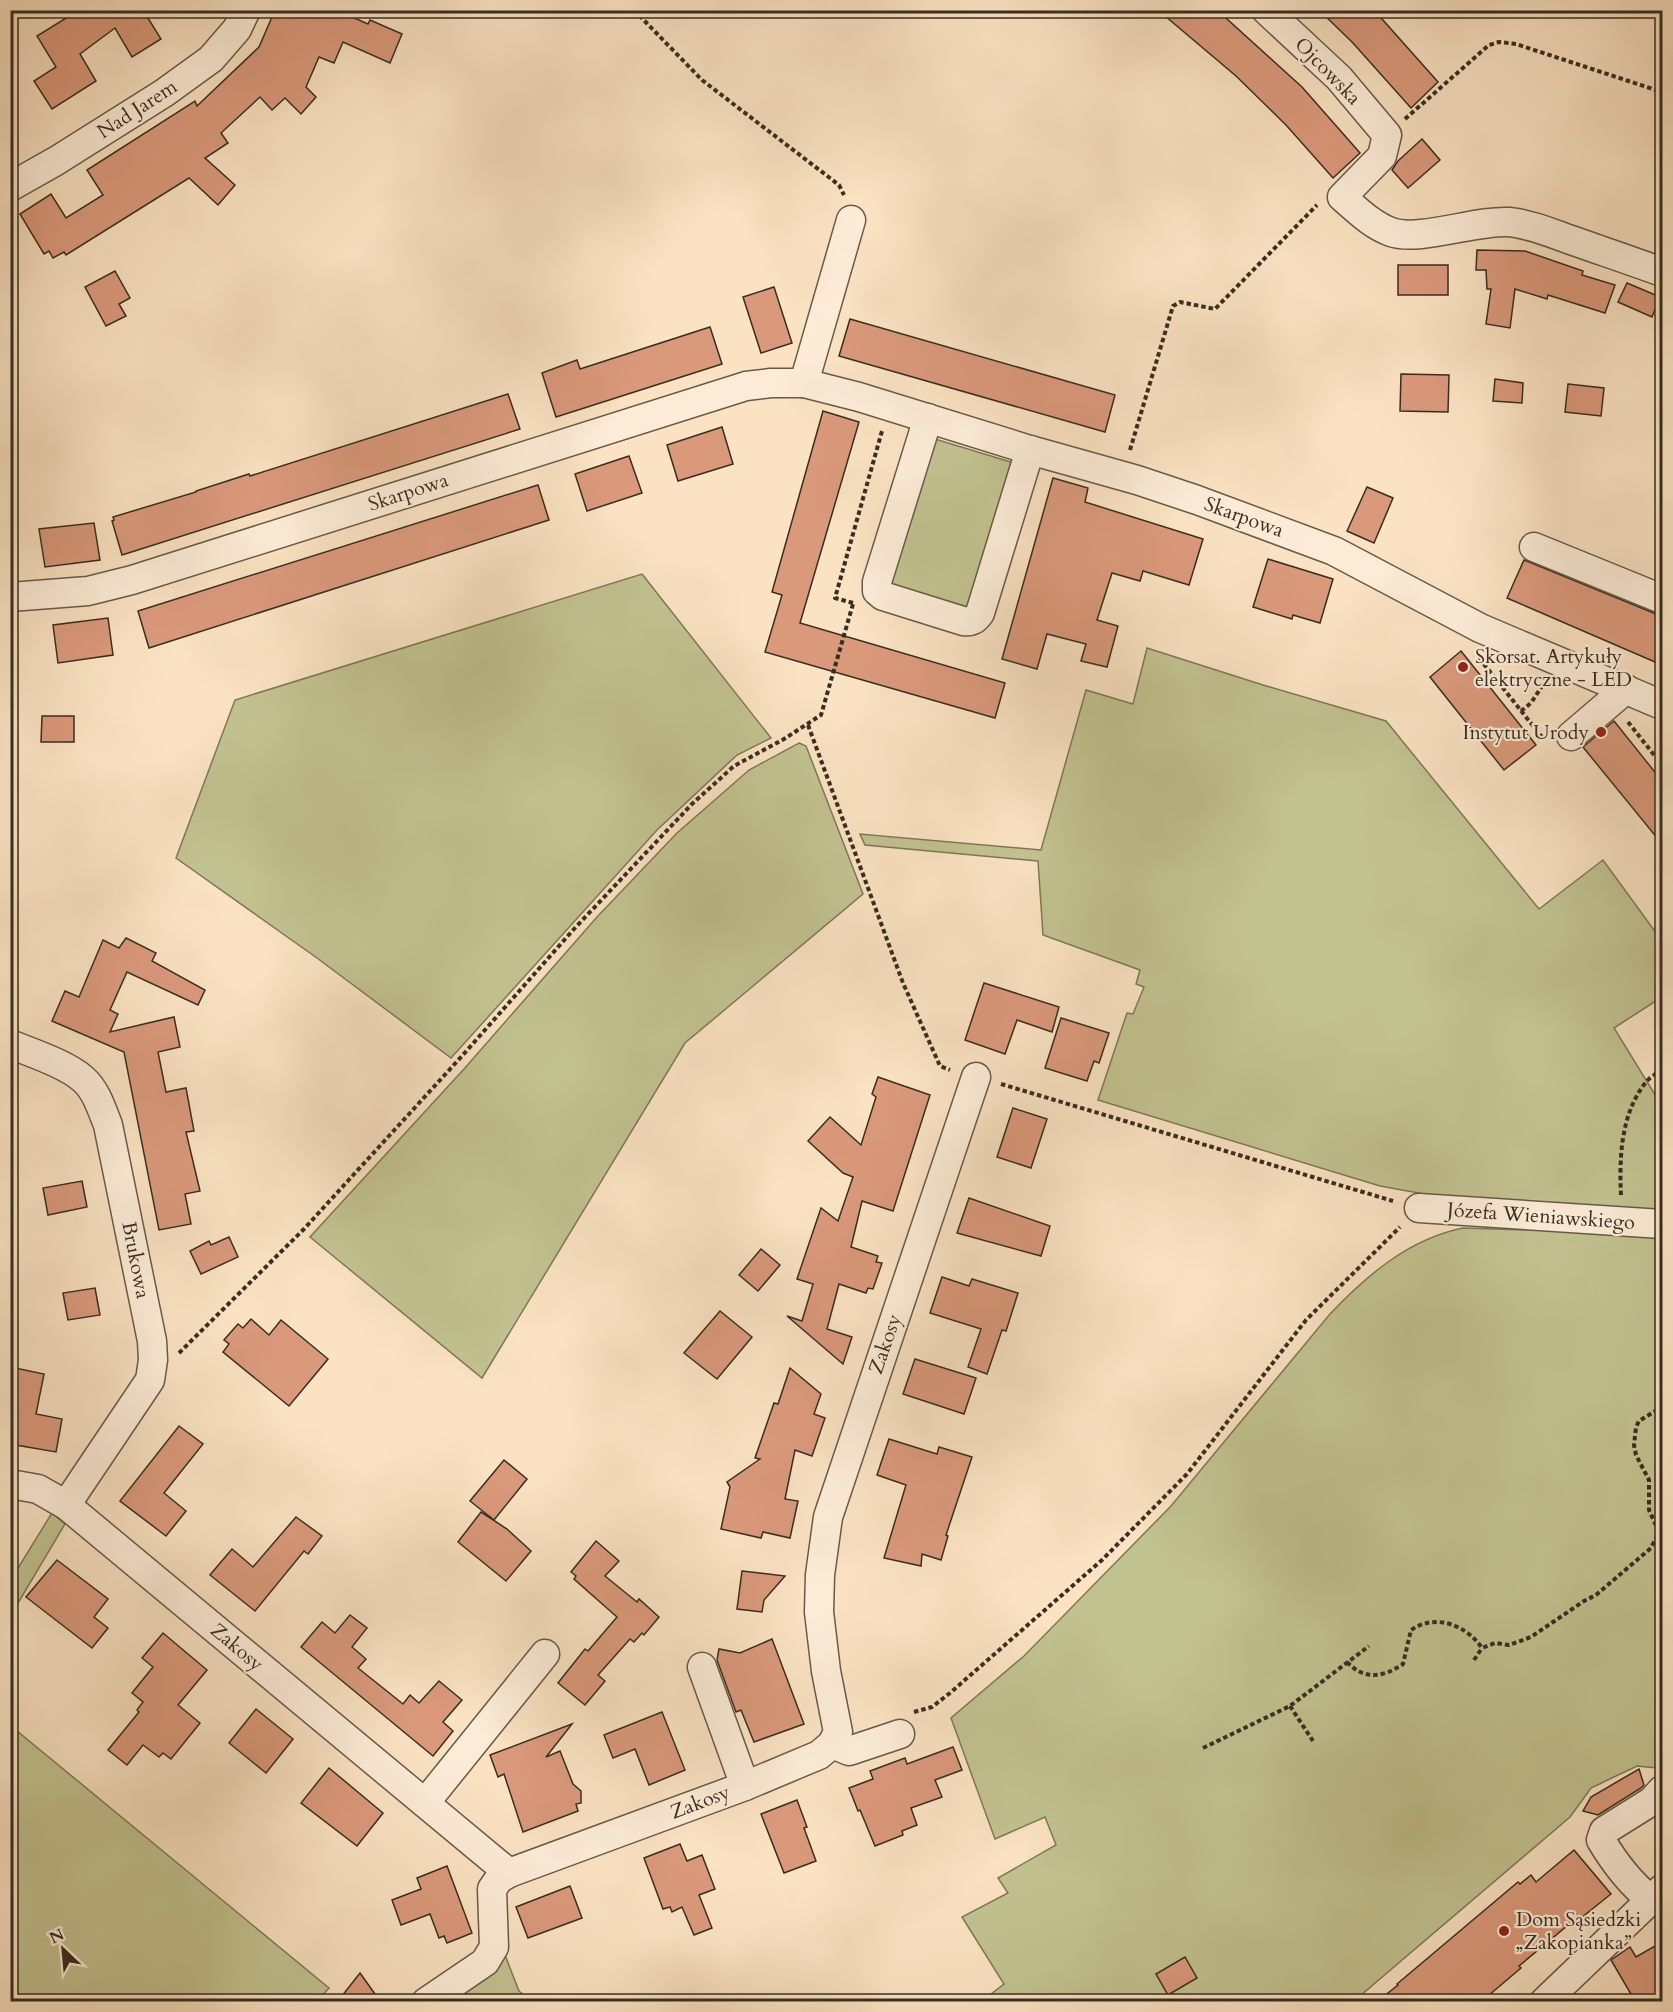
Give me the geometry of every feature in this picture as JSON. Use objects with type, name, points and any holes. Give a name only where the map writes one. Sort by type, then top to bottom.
[{"type":"street","name":"Nad Jarem","points":[[10,187],[164,93],[211,59],[237,29],[246,10]]},
{"type":"street","name":"Ojcowska","points":[[1266,10],[1339,78],[1387,135]]},
{"type":"street","points":[[1387,135],[1382,156],[1342,197],[1368,219],[1392,232],[1409,234],[1445,231],[1480,223],[1510,222],[1535,228],[1662,272]]},
{"type":"street","points":[[804,384],[851,220]]},
{"type":"street","name":"Skarpowa","points":[[10,597],[88,591],[132,580],[746,386],[771,383],[804,384],[889,406],[1123,476],[1272,527],[1334,551],[1480,628],[1662,705]]},
{"type":"street","points":[[928,418],[876,588],[883,596],[963,621],[976,618],[980,613],[1030,450]]},
{"type":"street","points":[[1534,547],[1662,599]]},
{"type":"street","points":[[1571,736],[1626,689]]},
{"type":"street","name":"Brukowa","points":[[10,1044],[64,1068],[84,1080],[97,1099],[108,1125],[152,1341],[153,1360],[150,1380],[66,1505]]},
{"type":"street","name":"Zakosy","points":[[10,1484],[38,1489],[66,1505],[509,1874],[745,1786],[819,1755],[832,1744],[838,1732],[826,1671],[819,1612],[820,1575],[828,1517],[976,1077]]},
{"type":"street","name":"Józefa Wieniawskiego","points":[[1419,1208],[1662,1224]]},
{"type":"street","points":[[425,1803],[545,1654]]},
{"type":"street","points":[[702,1667],[745,1786]]},
{"type":"street","points":[[832,1744],[849,1751],[902,1725]]},
{"type":"street","points":[[1657,1894],[1640,1891],[1610,1856],[1601,1840],[1604,1831],[1652,1802],[1662,1790]]},
{"type":"street","points":[[426,2001],[485,1962],[494,1947],[492,1889],[499,1879],[509,1874]]},
{"type":"street","points":[[1545,2001],[1657,1894]]},
{"type":"path","points":[[634,10],[702,80],[839,185],[851,207],[851,220]]},
{"type":"path","points":[[1387,135],[1479,52],[1499,42],[1516,44],[1662,92]]},
{"type":"path","points":[[1123,476],[1173,306],[1180,302],[1215,309],[1331,190],[1342,197]]},
{"type":"path","points":[[172,1360],[304,1229],[574,929],[692,804],[734,766],[784,740],[821,715],[854,603],[835,598],[889,406]]},
{"type":"path","points":[[1480,650],[1478,656],[1542,737]]},
{"type":"path","points":[[1521,711],[1531,703],[1546,678]]},
{"type":"path","points":[[1626,720],[1662,765]]},
{"type":"path","points":[[808,724],[903,982],[940,1066],[1419,1208],[1306,1320],[1187,1474],[1102,1560],[951,1693],[902,1725]]},
{"type":"path","points":[[1626,1222],[1621,1199],[1619,1162],[1626,1125],[1636,1099],[1648,1080],[1662,1070]]},
{"type":"path","points":[[1474,1660],[1482,1648],[1495,1643],[1509,1645],[1531,1637],[1596,1595],[1651,1548],[1659,1532],[1649,1510],[1649,1480],[1636,1455],[1634,1445],[1639,1421],[1662,1407]]},
{"type":"path","points":[[1347,1662],[1371,1677],[1389,1673],[1403,1664],[1412,1630],[1422,1622],[1443,1621],[1476,1638],[1482,1648]]},
{"type":"path","points":[[1203,1748],[1290,1706],[1369,1646]]},
{"type":"path","points":[[1290,1706],[1312,1741]]},
{"type":"green space","points":[[935,439],[1014,463],[968,610],[889,585]]},
{"type":"green space","points":[[642,574],[771,738],[737,755],[657,830],[451,1058],[317,958],[176,858],[235,700]]},
{"type":"green space","points":[[1147,648],[1386,721],[1539,909],[1603,860],[1662,941],[1662,997],[1614,1028],[1662,1106],[1662,1210],[1457,1200],[1380,1186],[1098,1100],[1127,1013],[1133,1014],[1144,987],[1136,984],[1140,970],[1043,935],[1038,861],[865,845],[860,834],[1041,850],[1086,690],[1133,704]]},
{"type":"green space","points":[[799,743],[806,746],[863,894],[685,1043],[482,1378],[310,1237],[464,1069],[597,917],[677,833],[749,770]]},
{"type":"green space","points":[[1463,1228],[1662,1234],[1662,1763],[1657,1768],[1637,1766],[1591,1788],[1570,1817],[1354,2001],[982,2001],[1004,1984],[962,1917],[1008,1893],[998,1878],[1056,1845],[1045,1817],[995,1839],[951,1718],[1024,1656],[1171,1506],[1344,1300],[1390,1260],[1443,1233]]},
{"type":"green space","points":[[52,1513],[65,1524],[11,1615],[10,1581]]},
{"type":"green space","points":[[11,1726],[329,1988],[316,2002],[11,2001]]},
{"type":"green space","points":[[505,1955],[519,1991],[531,2001],[434,2002]]},
{"type":"building","points":[[79,10],[143,10],[161,39],[132,57],[115,28],[80,54],[96,81],[52,109],[34,81],[56,67],[37,36]]},
{"type":"building","points":[[275,10],[336,10],[368,24],[370,20],[402,34],[390,63],[343,42],[334,63],[319,57],[306,87],[316,97],[301,114],[285,98],[272,110],[260,97],[221,133],[228,143],[205,158],[235,185],[218,205],[189,178],[66,255],[64,252],[53,258],[49,251],[44,254],[20,214],[51,194],[66,218],[103,195],[87,170],[195,101],[197,106],[259,47]]},
{"type":"building","points":[[1158,10],[1217,10],[1302,87],[1360,153],[1333,178],[1286,125],[1236,76]]},
{"type":"building","points":[[1319,10],[1374,10],[1438,82],[1411,108],[1352,42]]},
{"type":"building","points":[[1422,139],[1440,160],[1408,188],[1392,170],[1398,161]]},
{"type":"building","points":[[1477,250],[1525,251],[1583,271],[1582,275],[1615,285],[1605,313],[1548,295],[1547,299],[1515,289],[1510,328],[1486,324],[1491,289],[1487,289],[1486,270],[1476,270]]},
{"type":"building","points":[[1398,265],[1448,265],[1448,295],[1398,295]]},
{"type":"building","points":[[115,271],[130,298],[119,304],[126,316],[106,326],[85,287]]},
{"type":"building","points":[[1627,283],[1660,297],[1652,317],[1618,302]]},
{"type":"building","points":[[774,287],[792,343],[761,353],[743,297]]},
{"type":"building","points":[[850,319],[1115,395],[1105,432],[839,356]]},
{"type":"building","points":[[710,327],[722,364],[556,417],[542,373],[577,360],[580,369]]},
{"type":"building","points":[[1401,374],[1449,375],[1448,412],[1400,411]]},
{"type":"building","points":[[1495,379],[1523,383],[1522,403],[1493,401]]},
{"type":"building","points":[[1568,384],[1604,388],[1601,416],[1565,412]]},
{"type":"building","points":[[508,394],[520,429],[122,555],[112,521],[113,517]]},
{"type":"building","points":[[823,411],[859,422],[800,623],[1005,683],[995,718],[765,652],[782,595],[772,592]]},
{"type":"building","points":[[722,427],[733,464],[678,481],[667,445]]},
{"type":"building","points":[[629,456],[642,493],[587,511],[575,474]]},
{"type":"building","points":[[1053,478],[1088,488],[1085,502],[1203,539],[1189,585],[1143,571],[1140,581],[1112,573],[1097,620],[1118,626],[1107,667],[1081,661],[1086,644],[1047,634],[1037,669],[1002,659]]},
{"type":"building","points":[[538,485],[549,520],[149,648],[138,611]]},
{"type":"building","points":[[1367,487],[1393,498],[1374,543],[1347,531]]},
{"type":"building","points":[[94,523],[100,560],[45,567],[39,529]]},
{"type":"building","points":[[1268,559],[1333,579],[1320,623],[1293,615],[1292,619],[1253,607]]},
{"type":"building","points":[[1524,560],[1662,615],[1662,665],[1507,598]]},
{"type":"building","points":[[108,618],[113,655],[58,663],[53,625]]},
{"type":"building","points":[[1461,651],[1536,745],[1504,770],[1430,677]]},
{"type":"building","points":[[42,716],[74,716],[74,742],[41,742]]},
{"type":"building","points":[[1614,721],[1662,781],[1662,844],[1583,747]]},
{"type":"building","points":[[126,938],[156,953],[152,961],[205,990],[198,1005],[127,972],[110,1010],[118,1014],[110,1032],[174,1017],[180,1047],[158,1052],[166,1092],[186,1088],[194,1131],[186,1132],[200,1191],[185,1194],[191,1224],[159,1230],[124,1052],[52,1021],[65,991],[79,997],[103,940],[119,948]]},
{"type":"building","points":[[984,983],[1059,1007],[1052,1032],[1017,1020],[1005,1054],[965,1040]]},
{"type":"building","points":[[1061,1018],[1109,1033],[1099,1063],[1094,1061],[1087,1081],[1045,1068]]},
{"type":"building","points":[[878,1077],[930,1095],[893,1211],[862,1201],[851,1247],[878,1256],[876,1262],[882,1263],[873,1289],[868,1288],[866,1293],[839,1284],[827,1329],[852,1337],[843,1364],[787,1316],[802,1321],[813,1284],[797,1279],[821,1208],[838,1221],[853,1177],[843,1173],[808,1141],[830,1117],[861,1145],[876,1097],[872,1094]]},
{"type":"building","points":[[1013,1108],[1047,1119],[1031,1168],[997,1157]]},
{"type":"building","points":[[82,1181],[87,1207],[48,1215],[43,1188]]},
{"type":"building","points":[[969,1198],[1050,1226],[1041,1256],[957,1233]]},
{"type":"building","points":[[229,1237],[238,1257],[201,1274],[190,1251],[209,1241],[211,1245]]},
{"type":"building","points":[[761,1249],[780,1265],[758,1291],[739,1275]]},
{"type":"building","points":[[942,1277],[969,1286],[972,1279],[1018,1293],[1006,1331],[1002,1330],[987,1374],[968,1367],[981,1329],[930,1313]]},
{"type":"building","points":[[95,1288],[100,1315],[68,1320],[63,1293]]},
{"type":"building","points":[[720,1311],[752,1337],[717,1379],[684,1353]]},
{"type":"building","points":[[251,1319],[269,1335],[281,1320],[328,1359],[289,1406],[223,1352],[229,1344],[224,1340],[238,1324],[243,1328]]},
{"type":"building","points":[[915,1359],[976,1378],[964,1414],[903,1394]]},
{"type":"building","points":[[15,1368],[44,1374],[36,1414],[62,1419],[56,1452],[10,1444],[10,1391]]},
{"type":"building","points":[[790,1368],[821,1394],[814,1414],[825,1418],[812,1456],[795,1450],[785,1499],[798,1501],[790,1538],[763,1532],[761,1538],[721,1529],[730,1487],[727,1482],[760,1459],[755,1458],[774,1403],[778,1404]]},
{"type":"building","points":[[179,1426],[203,1444],[164,1493],[186,1511],[166,1536],[120,1501]]},
{"type":"building","points":[[889,1439],[937,1454],[939,1447],[972,1457],[946,1535],[948,1536],[941,1560],[922,1554],[921,1566],[884,1558],[906,1485],[877,1475]]},
{"type":"building","points":[[504,1460],[527,1479],[494,1520],[470,1501]]},
{"type":"building","points":[[481,1512],[507,1529],[531,1551],[506,1581],[458,1542]]},
{"type":"building","points":[[296,1517],[322,1536],[308,1554],[304,1551],[255,1611],[210,1575],[232,1549],[253,1567]]},
{"type":"building","points":[[596,1541],[619,1561],[605,1576],[637,1602],[639,1599],[659,1617],[644,1635],[642,1633],[634,1642],[630,1639],[598,1675],[605,1681],[585,1705],[558,1683],[585,1649],[588,1651],[617,1617],[574,1579],[576,1576],[571,1572]]},
{"type":"building","points":[[57,1560],[108,1599],[94,1617],[108,1628],[92,1648],[26,1597]]},
{"type":"building","points":[[742,1571],[785,1576],[764,1600],[762,1612],[737,1609]]},
{"type":"building","points":[[350,1615],[367,1628],[352,1647],[366,1659],[358,1668],[403,1704],[410,1695],[419,1703],[439,1681],[462,1700],[443,1722],[453,1731],[433,1756],[301,1647],[322,1622],[335,1633]]},
{"type":"building","points":[[163,1633],[207,1670],[178,1705],[200,1723],[171,1759],[163,1753],[159,1757],[143,1745],[127,1765],[108,1750],[139,1712],[137,1710],[143,1702],[132,1693],[153,1667],[142,1658]]},
{"type":"building","points":[[772,1639],[804,1724],[754,1742],[741,1710],[736,1712],[717,1660],[719,1649],[740,1653]]},
{"type":"building","points":[[256,1709],[293,1739],[266,1773],[229,1743]]},
{"type":"building","points":[[662,1712],[685,1770],[649,1785],[635,1749],[613,1758],[604,1735]]},
{"type":"building","points":[[572,1724],[546,1757],[560,1751],[573,1784],[581,1791],[581,1803],[576,1804],[578,1811],[523,1832],[504,1774],[498,1777],[490,1755]]},
{"type":"building","points":[[953,1747],[962,1770],[935,1780],[942,1797],[911,1808],[917,1825],[902,1831],[903,1835],[875,1846],[849,1788],[873,1779],[870,1771],[905,1758],[907,1764]]},
{"type":"building","points":[[329,1768],[383,1813],[357,1846],[301,1803]]},
{"type":"building","points":[[1639,1769],[1644,1785],[1641,1788],[1598,1815],[1583,1811],[1591,1797]]},
{"type":"building","points":[[797,1800],[816,1861],[784,1873],[761,1814]]},
{"type":"building","points":[[680,1844],[687,1861],[702,1855],[715,1889],[699,1895],[712,1928],[694,1935],[682,1907],[672,1912],[670,1907],[663,1909],[644,1858]]},
{"type":"building","points":[[1574,1850],[1611,1894],[1581,1918],[1579,1916],[1519,1966],[1521,1968],[1482,2001],[1378,2001],[1518,1882],[1520,1884],[1531,1875],[1536,1882]]},
{"type":"building","points":[[447,1866],[472,1933],[447,1943],[444,1936],[439,1938],[430,1914],[401,1925],[392,1900],[421,1889],[417,1878]]},
{"type":"building","points":[[570,1886],[582,1918],[528,1938],[516,1907]]},
{"type":"building","points":[[1655,1946],[1662,1958],[1662,2001],[1635,2001],[1611,1960],[1630,1947],[1636,1957]]},
{"type":"building","points":[[1185,1957],[1197,1978],[1168,1995],[1156,1974]]},
{"type":"building","points":[[360,1973],[380,2001],[338,2001]]},
{"type":"place","name":"Skorsat. Artykuły elektryczne - LED","points":[[1463,667]]},
{"type":"place","name":"Instytut Urody","points":[[1601,732]]},
{"type":"place","name":"Dom Sąsiedzki „Zakopianka”","points":[[1504,1931]]}]
